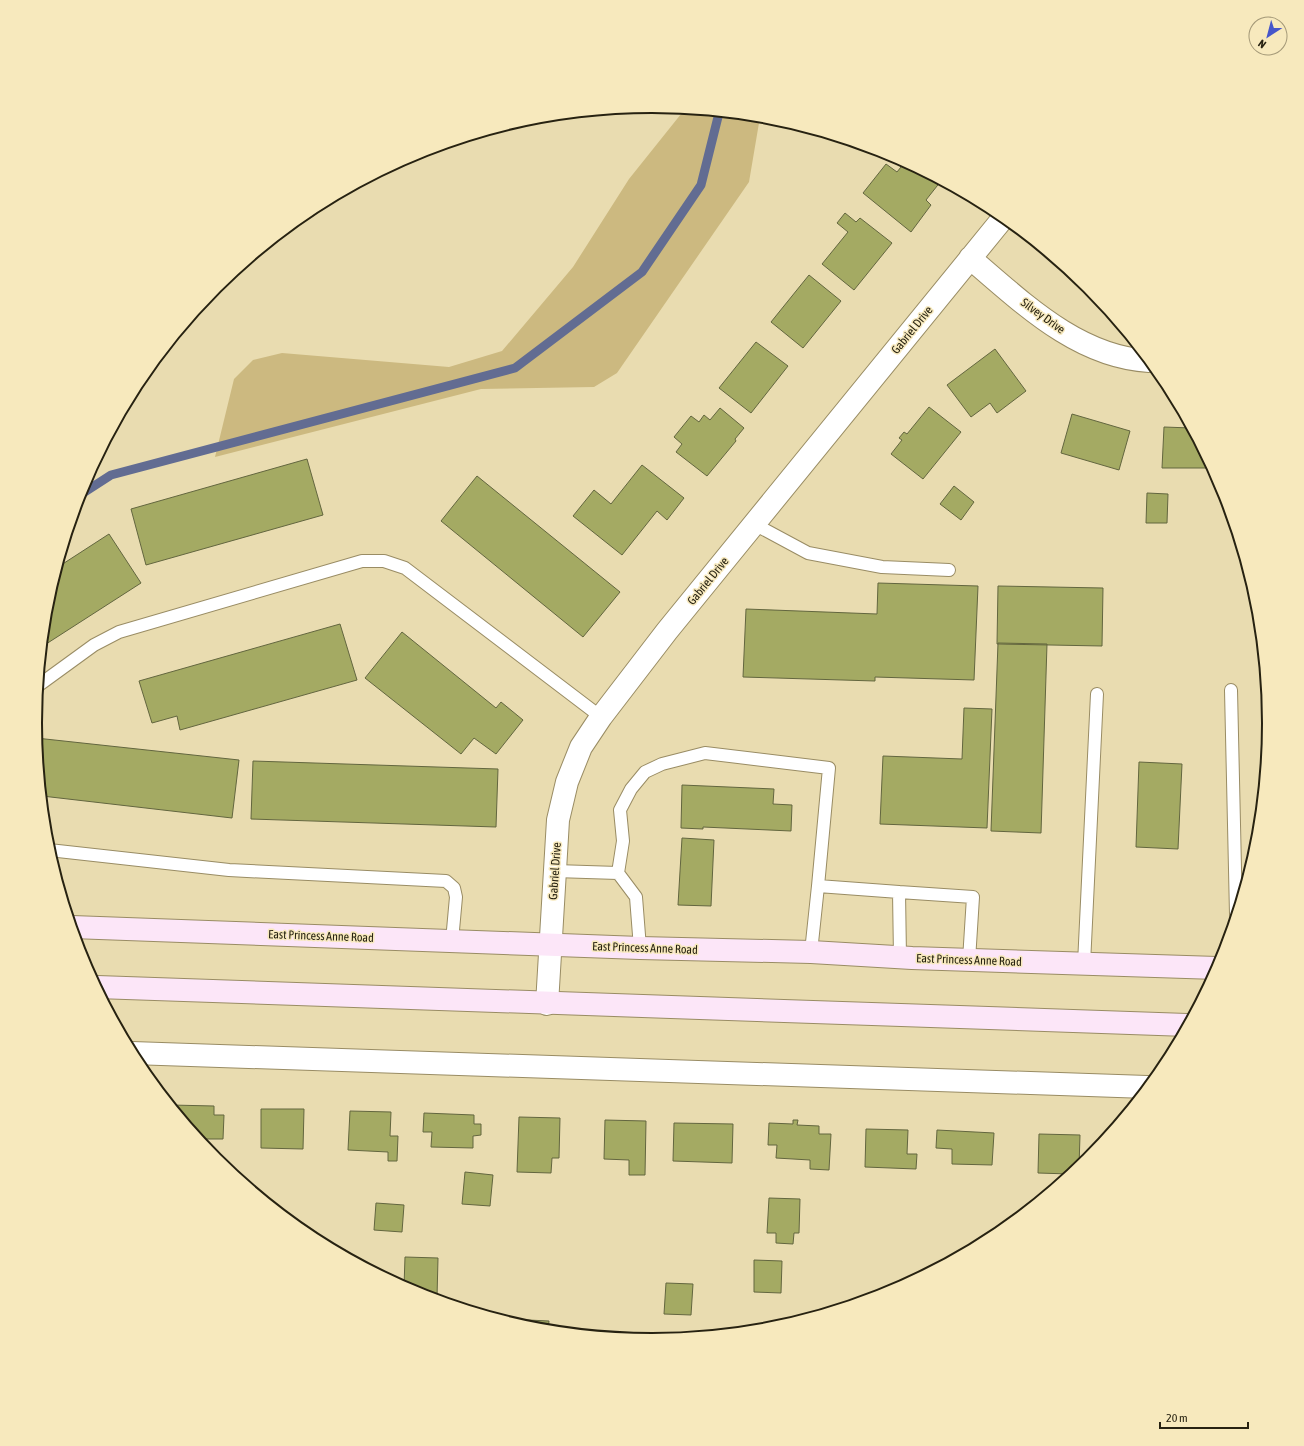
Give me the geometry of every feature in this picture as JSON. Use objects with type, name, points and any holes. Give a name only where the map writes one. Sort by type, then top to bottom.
[{"type":"main road","name":"East Princess Anne Road","points":[[77,927],[640,948],[811,952],[969,960],[1211,968]]},
{"type":"main road","points":[[102,987],[547,1004],[1182,1025]]},
{"type":"street","name":"Gabriel Drive","points":[[547,1004],[558,820],[567,782],[582,747],[601,717],[754,524],[1000,222]]},
{"type":"street","name":"Silvey Drive","points":[[970,258],[1043,320],[1071,336],[1109,353],[1141,359]]},
{"type":"street","points":[[140,1054],[1141,1087]]},
{"type":"lane","points":[[754,524],[808,553],[882,567],[949,570]]},
{"type":"lane","points":[[43,682],[94,645],[119,632],[362,561],[384,561],[405,568],[601,717]]},
{"type":"lane","points":[[1231,690],[1236,899]]},
{"type":"lane","points":[[1084,964],[1097,694]]},
{"type":"lane","points":[[640,948],[636,897],[618,873],[623,841],[620,810],[645,772],[662,764],[705,753],[829,768],[811,952]]},
{"type":"lane","points":[[56,851],[229,870],[446,881],[454,888],[456,897],[452,941]]},
{"type":"lane","points":[[555,870],[618,873]]},
{"type":"lane","points":[[818,886],[973,897],[969,960]]},
{"type":"lane","points":[[899,892],[900,957]]},
{"type":"shaded area","points":[[681,114],[732,118],[759,123],[749,182],[617,373],[594,387],[481,389],[215,457],[234,379],[253,360],[282,353],[449,367],[502,351],[573,267],[629,179]]},
{"type":"building","points":[[886,164],[897,172],[901,167],[938,185],[926,200],[931,205],[911,232],[863,193]]},
{"type":"building","points":[[845,213],[856,222],[860,218],[892,243],[854,290],[822,264],[848,232],[837,223]]},
{"type":"building","points":[[809,275],[841,301],[803,348],[771,322]]},
{"type":"building","points":[[756,342],[788,366],[751,413],[719,388]]},
{"type":"building","points":[[995,349],[1026,391],[997,413],[990,403],[971,417],[947,385]]},
{"type":"building","points":[[929,407],[961,432],[923,479],[891,454],[902,440],[899,438],[904,432],[907,434]]},
{"type":"building","points":[[720,408],[744,428],[735,439],[736,441],[707,476],[676,452],[682,444],[674,437],[691,416],[699,422],[704,415],[710,420]]},
{"type":"building","points":[[1072,414],[1130,431],[1119,470],[1061,453]]},
{"type":"building","points":[[1164,427],[1185,428],[1206,468],[1162,468]]},
{"type":"building","points":[[307,459],[323,515],[146,565],[131,509]]},
{"type":"building","points":[[642,465],[684,498],[667,520],[657,511],[622,555],[573,516],[594,490],[611,504]]},
{"type":"building","points":[[477,476],[620,592],[583,637],[441,521]]},
{"type":"building","points":[[954,486],[974,502],[961,520],[940,504]]},
{"type":"building","points":[[1147,493],[1168,494],[1167,523],[1146,523]]},
{"type":"building","points":[[109,534],[141,583],[47,643],[54,604],[63,563]]},
{"type":"building","points":[[878,583],[978,586],[974,680],[875,677],[875,681],[743,677],[746,609],[877,614]]},
{"type":"building","points":[[998,586],[1103,588],[1102,646],[997,644]]},
{"type":"building","points":[[340,624],[357,680],[180,730],[177,716],[152,723],[139,681]]},
{"type":"building","points":[[402,632],[496,708],[501,702],[523,720],[496,754],[474,738],[461,754],[365,678]]},
{"type":"building","points":[[998,643],[1047,644],[1041,833],[991,831]]},
{"type":"building","points":[[964,708],[992,709],[987,828],[880,824],[883,756],[962,759]]},
{"type":"building","points":[[42,739],[239,760],[232,818],[46,797]]},
{"type":"building","points":[[253,761],[498,769],[496,827],[251,819]]},
{"type":"building","points":[[1139,762],[1182,764],[1178,849],[1136,847]]},
{"type":"building","points":[[682,785],[774,789],[773,804],[792,805],[791,831],[703,827],[703,829],[681,828]]},
{"type":"building","points":[[682,838],[714,840],[711,906],[678,905]]},
{"type":"building","points":[[177,1105],[214,1106],[214,1115],[224,1115],[223,1139],[207,1139]]},
{"type":"building","points":[[261,1109],[304,1109],[303,1149],[261,1148]]},
{"type":"building","points":[[350,1111],[391,1112],[390,1136],[398,1136],[397,1161],[388,1161],[388,1152],[348,1150]]},
{"type":"building","points":[[424,1113],[474,1115],[474,1124],[481,1124],[481,1135],[473,1136],[473,1148],[431,1147],[432,1132],[423,1132]]},
{"type":"building","points":[[519,1117],[560,1118],[559,1158],[552,1158],[551,1173],[517,1172]]},
{"type":"building","points":[[605,1120],[646,1121],[645,1175],[629,1175],[629,1160],[604,1159]]},
{"type":"building","points":[[793,1120],[798,1120],[797,1125],[819,1126],[819,1134],[831,1134],[829,1170],[810,1169],[810,1160],[776,1158],[777,1145],[768,1145],[769,1123],[793,1124]]},
{"type":"building","points":[[674,1123],[733,1124],[732,1163],[673,1161]]},
{"type":"building","points":[[866,1129],[908,1130],[907,1154],[917,1154],[916,1169],[865,1167]]},
{"type":"building","points":[[937,1130],[994,1133],[992,1165],[952,1164],[952,1149],[936,1148]]},
{"type":"building","points":[[1039,1134],[1080,1135],[1079,1158],[1063,1174],[1038,1173]]},
{"type":"building","points":[[465,1172],[493,1175],[490,1206],[462,1204]]},
{"type":"building","points":[[769,1198],[800,1199],[799,1233],[794,1233],[793,1244],[776,1243],[776,1233],[767,1233]]},
{"type":"building","points":[[376,1203],[404,1205],[402,1232],[374,1230]]},
{"type":"building","points":[[405,1257],[438,1258],[437,1294],[404,1280]]},
{"type":"building","points":[[754,1260],[782,1261],[781,1293],[754,1292]]},
{"type":"building","points":[[666,1283],[693,1284],[691,1315],[664,1314]]},
{"type":"building","points":[[529,1320],[549,1321],[549,1324]]},
{"type":"waterway","points":[[88,490],[111,475],[515,368],[642,272],[701,185],[718,117]]}]
